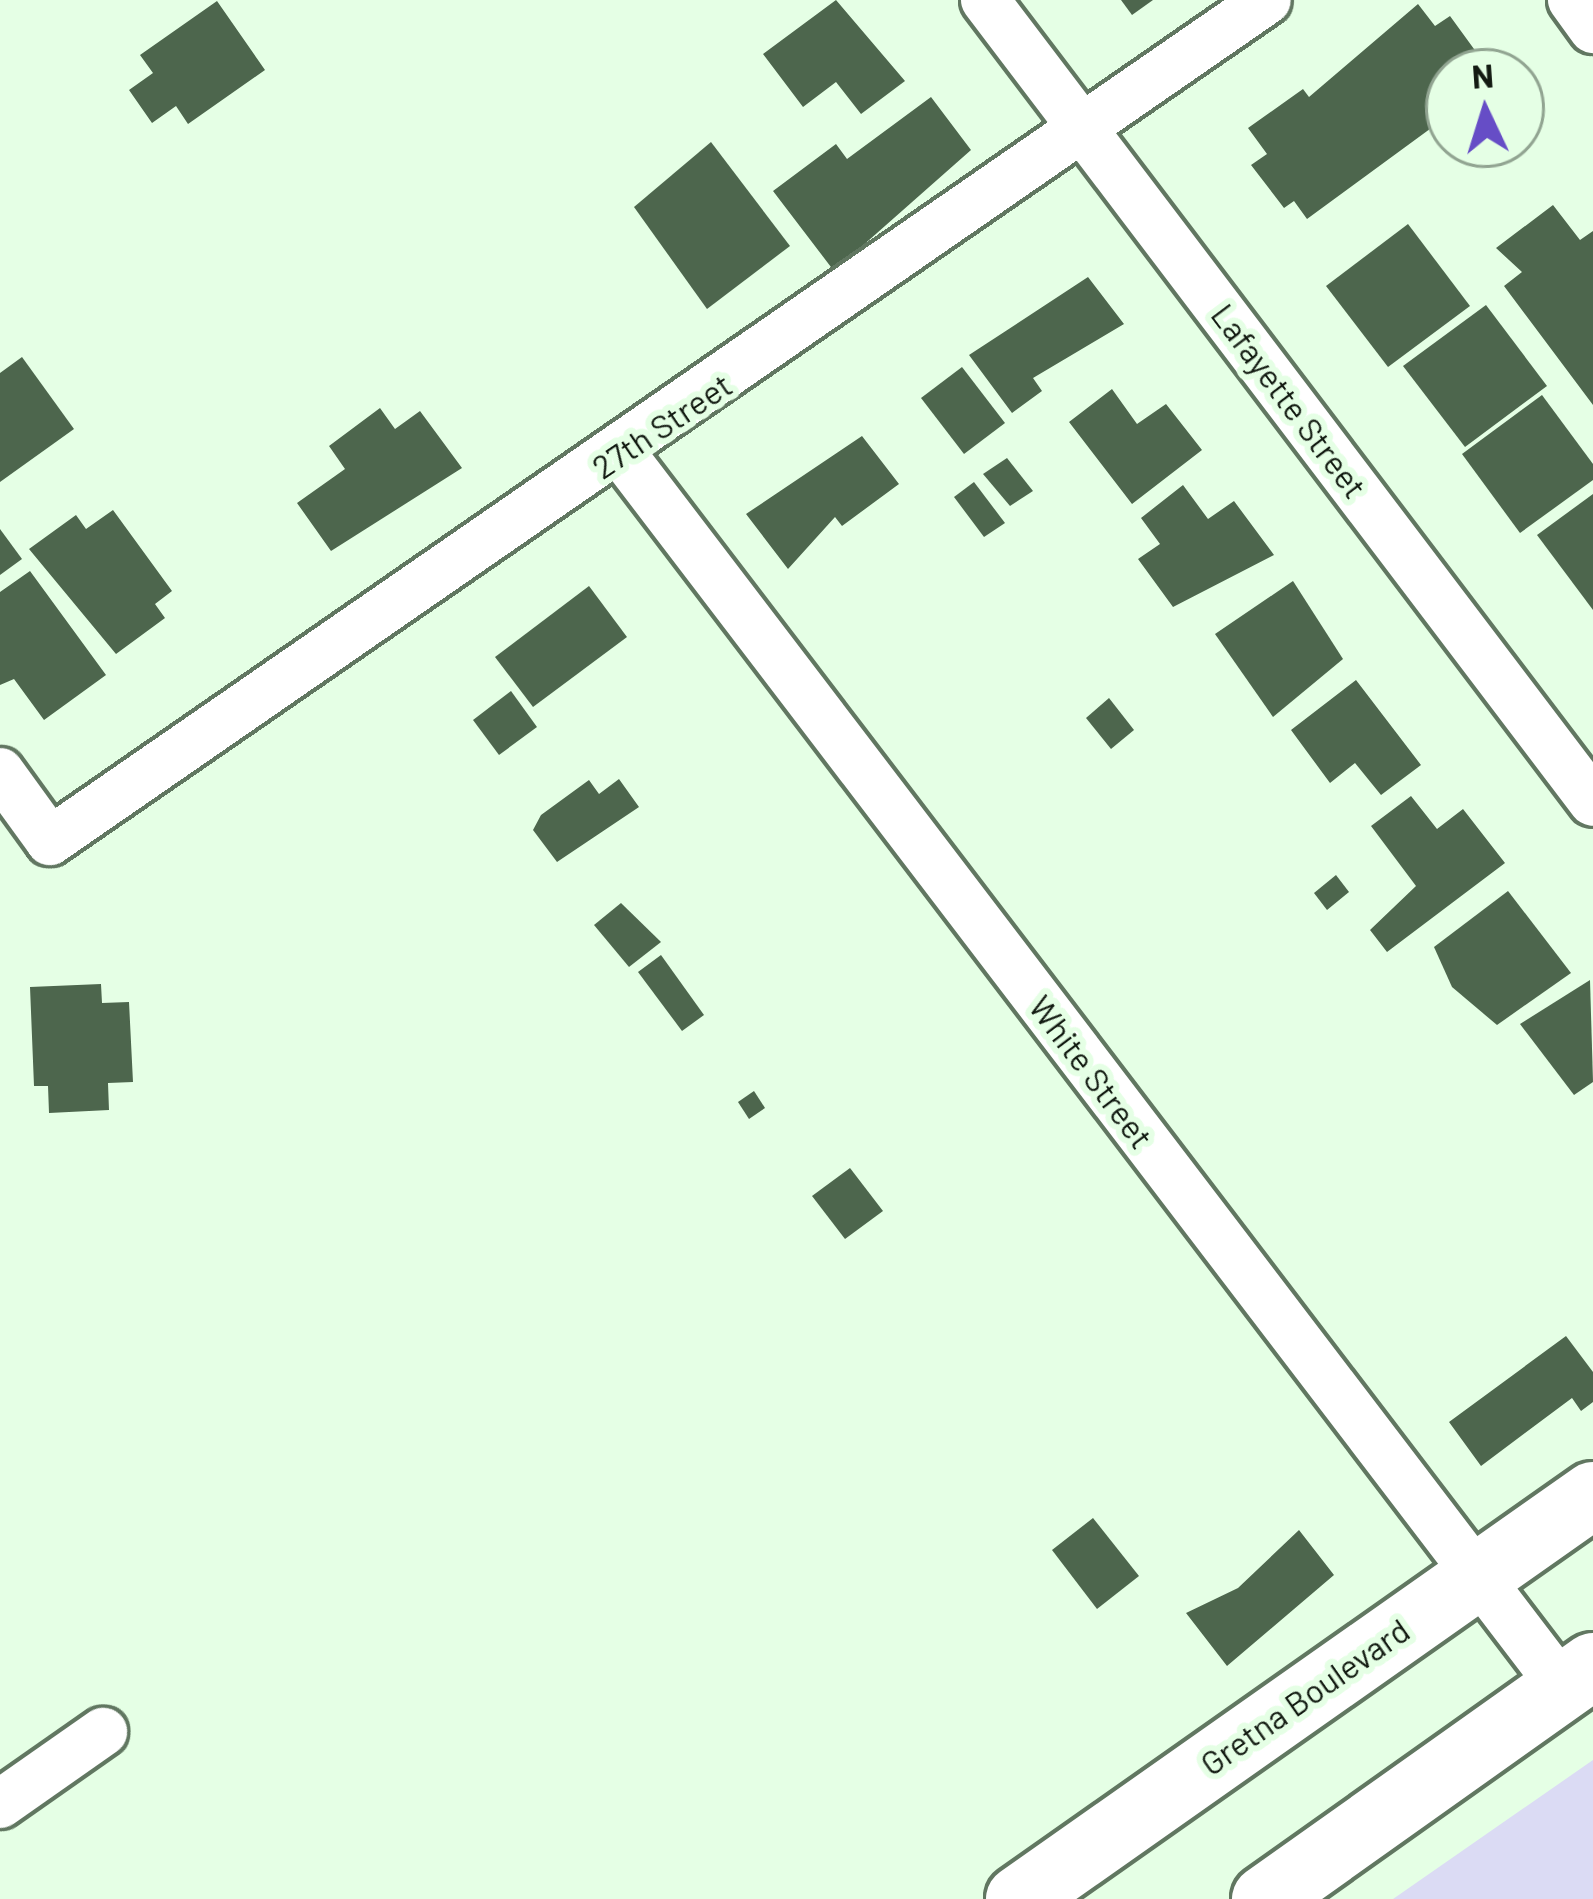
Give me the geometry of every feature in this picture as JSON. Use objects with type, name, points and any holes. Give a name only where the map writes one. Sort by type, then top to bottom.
[{"type":"street","name":"Lafayette Street","points":[[985,0],[1593,802]]},
{"type":"street","name":"27th Street","points":[[0,772],[50,841],[622,454],[1085,134],[1267,0]]},
{"type":"street","points":[[1572,0],[1593,29]]},
{"type":"street","name":"White Street","points":[[622,454],[1474,1577],[1578,1677]]},
{"type":"street","name":"Gretna Boulevard","points":[[1042,1892],[1474,1577],[1593,1496]]},
{"type":"street","points":[[1265,1899],[1578,1677]]},
{"type":"street","points":[[0,1804],[103,1732]]},
{"type":"shaded area","points":[[1593,1760],[1593,1899],[1393,1899]]},
{"type":"building","points":[[836,0],[905,81],[861,114],[836,82],[803,107],[763,54]]},
{"type":"building","points":[[1121,0],[1153,0],[1132,15]]},
{"type":"building","points":[[217,1],[265,70],[188,124],[176,106],[152,123],[129,90],[153,73],[140,55]]},
{"type":"building","points":[[1418,4],[1435,26],[1450,16],[1473,48],[1425,48],[1425,133],[1307,219],[1294,201],[1284,208],[1251,165],[1267,154],[1248,128],[1303,89],[1309,97]]},
{"type":"building","points":[[931,97],[971,150],[834,271],[773,191],[836,144],[847,159]]},
{"type":"building","points":[[711,142],[790,246],[707,309],[634,207]]},
{"type":"building","points":[[1553,205],[1580,240],[1593,231],[1593,405],[1504,286],[1522,272],[1496,248]]},
{"type":"building","points":[[1408,224],[1470,306],[1388,367],[1326,286]]},
{"type":"building","points":[[1088,277],[1124,324],[1033,378],[1042,391],[1012,413],[969,355]]},
{"type":"building","points":[[1486,305],[1547,386],[1465,447],[1403,366]]},
{"type":"building","points":[[22,357],[74,429],[0,482],[0,373]]},
{"type":"building","points":[[962,367],[1005,423],[964,454],[921,398]]},
{"type":"building","points":[[1112,389],[1137,424],[1166,404],[1202,450],[1132,504],[1069,422]]},
{"type":"building","points":[[1542,395],[1593,464],[1593,480],[1520,533],[1462,454]]},
{"type":"building","points":[[380,408],[395,429],[420,411],[462,468],[331,551],[297,503],[345,469],[329,446]]},
{"type":"building","points":[[862,436],[899,484],[842,526],[835,517],[788,569],[746,514]]},
{"type":"building","points":[[1007,458],[1033,491],[1010,506],[983,474]]},
{"type":"building","points":[[974,482],[1005,523],[984,537],[954,497]]},
{"type":"building","points":[[1183,485],[1208,519],[1234,501],[1274,555],[1173,607],[1138,559],[1160,544],[1141,518]]},
{"type":"building","points":[[1593,494],[1593,610],[1537,535]]},
{"type":"building","points":[[113,510],[172,591],[155,604],[165,618],[116,654],[29,549],[76,515],[86,529]]},
{"type":"building","points":[[0,529],[22,559],[0,575]]},
{"type":"building","points":[[30,571],[106,675],[44,720],[14,679],[0,685],[0,592]]},
{"type":"building","points":[[1293,581],[1343,659],[1273,717],[1215,634]]},
{"type":"building","points":[[589,586],[627,637],[533,707],[495,657]]},
{"type":"building","points":[[1356,680],[1421,765],[1381,795],[1355,763],[1330,783],[1291,730]]},
{"type":"building","points":[[511,691],[537,727],[499,755],[473,720]]},
{"type":"building","points":[[1109,698],[1134,730],[1111,749],[1086,718]]},
{"type":"building","points":[[619,779],[639,807],[557,862],[533,830],[541,815],[589,780],[599,794]]},
{"type":"building","points":[[1411,796],[1437,829],[1463,809],[1505,863],[1387,952],[1370,930],[1416,886],[1371,826]]},
{"type":"building","points":[[1336,875],[1349,892],[1327,910],[1314,893]]},
{"type":"building","points":[[1508,891],[1571,973],[1497,1025],[1452,987],[1434,947]]},
{"type":"building","points":[[621,903],[661,942],[629,967],[594,925]]},
{"type":"building","points":[[661,955],[704,1015],[682,1031],[638,972]]},
{"type":"building","points":[[1590,980],[1593,1082],[1574,1095],[1520,1024]]},
{"type":"building","points":[[101,984],[102,1003],[129,1002],[133,1082],[108,1083],[109,1110],[49,1113],[48,1086],[34,1086],[30,987]]},
{"type":"building","points":[[754,1091],[765,1108],[749,1119],[738,1102]]},
{"type":"building","points":[[850,1168],[883,1211],[845,1239],[812,1196]]},
{"type":"building","points":[[1566,1336],[1593,1372],[1593,1402],[1581,1411],[1572,1398],[1481,1466],[1449,1422]]},
{"type":"building","points":[[1093,1518],[1139,1576],[1097,1609],[1052,1550]]},
{"type":"building","points":[[1299,1530],[1334,1575],[1227,1666],[1186,1613],[1238,1588]]}]
